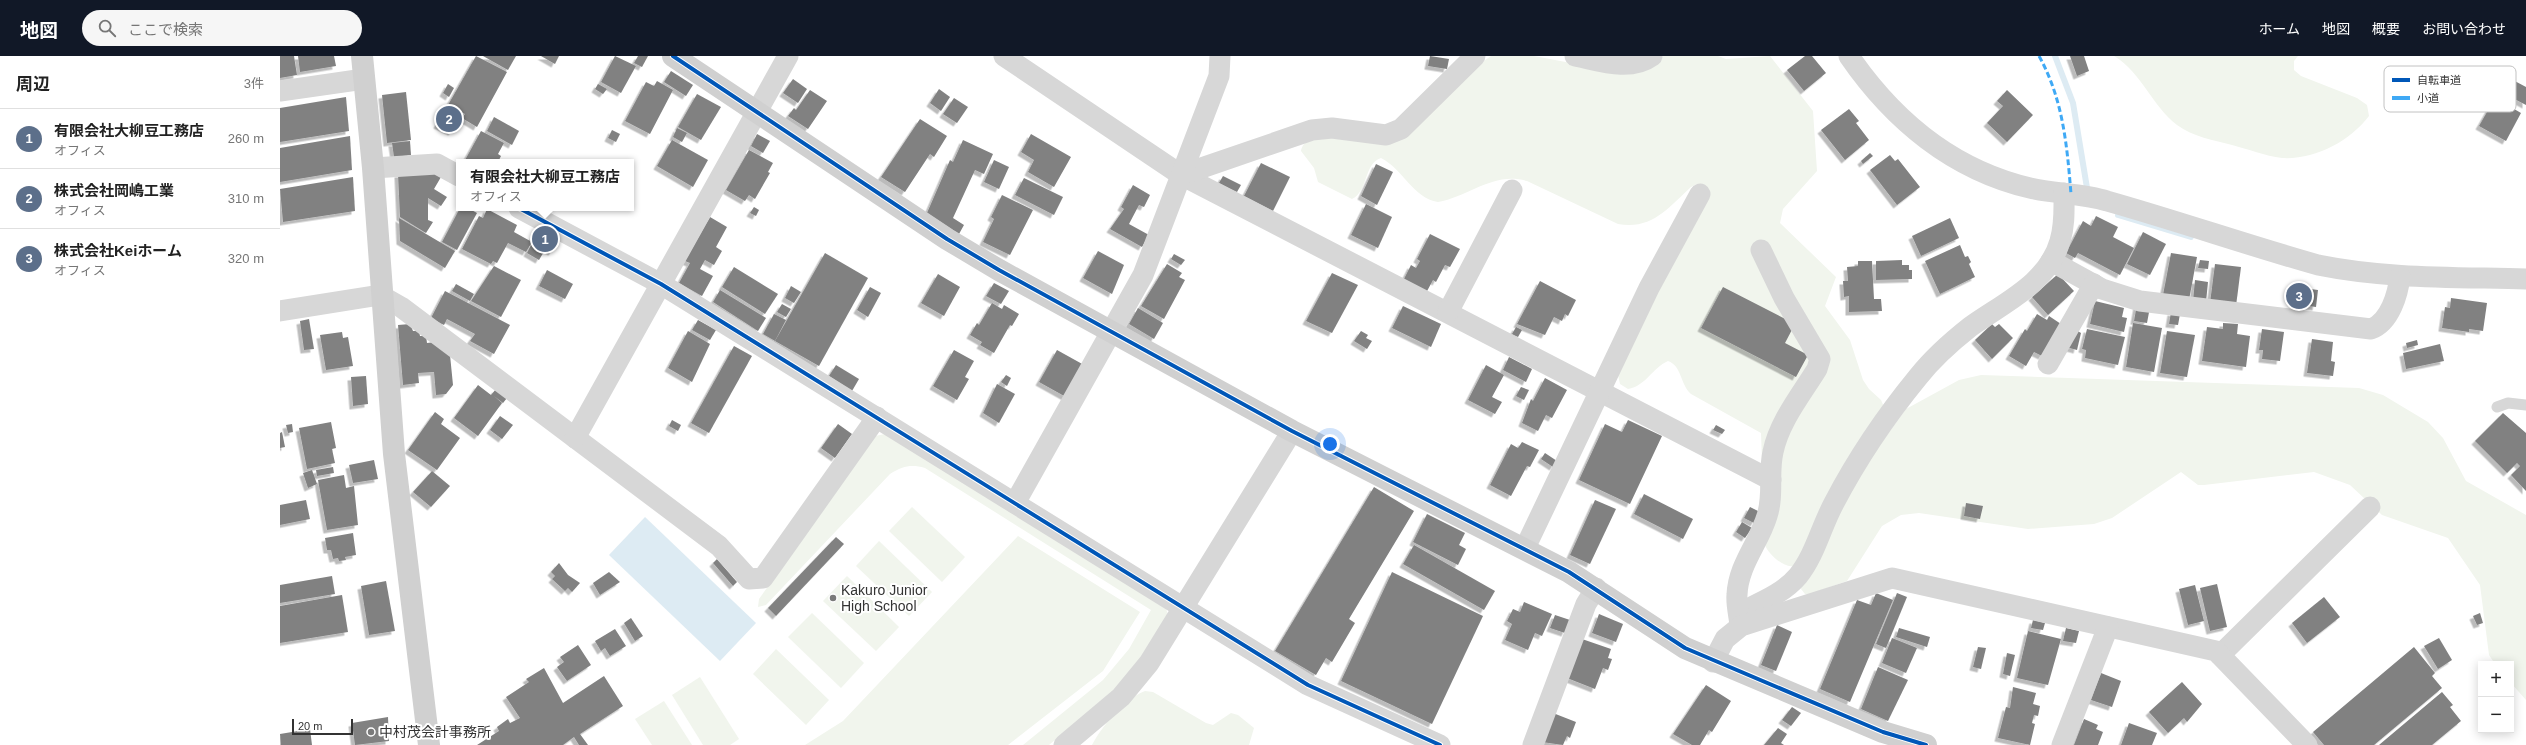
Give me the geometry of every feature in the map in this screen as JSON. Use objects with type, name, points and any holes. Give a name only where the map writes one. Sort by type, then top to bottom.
[{"type":"street","points":[[362,56],[372,168],[380,295],[394,454],[429,745]]},
{"type":"street","points":[[672,56],[947,239],[1111,332],[1292,431],[1525,548],[1596,588],[1685,648],[1713,662],[1883,732],[1926,745]]},
{"type":"street","points":[[575,438],[788,56]]},
{"type":"street","points":[[1015,503],[1143,275],[1219,76],[1220,56]]},
{"type":"street","points":[[1181,175],[1312,130],[1332,128],[1386,135],[1401,129],[1475,56]]},
{"type":"street","points":[[1576,56],[1627,65],[1640,63],[1652,56]]},
{"type":"street","points":[[1849,56],[1868,84],[1894,113],[1924,139],[1957,160],[1993,177],[2030,188],[2080,195],[2318,265],[2347,271],[2400,276],[2526,279]]},
{"type":"street","points":[[1012,58],[1181,175],[1771,480]]},
{"type":"street","points":[[280,91],[364,79]]},
{"type":"street","points":[[372,168],[437,164],[456,174]]},
{"type":"street","points":[[1448,312],[1512,190]]},
{"type":"street","points":[[1525,548],[1648,288],[1700,194]]},
{"type":"street","points":[[1713,662],[1725,639],[1740,619],[1781,592],[1798,576],[1854,468],[1917,378],[1934,358],[1972,326],[2019,294],[2051,261],[2080,195]]},
{"type":"street","points":[[525,211],[661,284],[1308,685],[1440,745]]},
{"type":"street","points":[[1740,619],[1737,595],[1740,577],[1764,527],[1769,509],[1773,452],[1778,433],[1817,369],[1820,359],[1784,298],[1761,250]]},
{"type":"street","points":[[2051,261],[2120,296],[2140,301],[2371,329],[2378,327],[2383,321],[2398,293],[2400,276]]},
{"type":"street","points":[[2048,364],[2094,284]]},
{"type":"street","points":[[280,311],[380,295],[401,307],[719,546],[749,579],[763,578],[877,417]]},
{"type":"street","points":[[1064,745],[1105,712],[1135,680],[1183,608],[1292,431]]},
{"type":"street","points":[[2220,655],[2370,507]]},
{"type":"street","points":[[1740,619],[1892,578],[2216,651],[2307,745]]},
{"type":"street","points":[[1533,745],[1586,604],[1596,588]]},
{"type":"street","points":[[2062,745],[2108,627]]},
{"type":"lane","points":[[2497,407],[2508,403],[2526,405]]},
{"type":"shaded area","points":[[1491,56],[1534,56],[1613,71],[1656,63],[1663,56],[1718,56],[1726,59],[1770,56],[1813,111],[1817,171],[1783,209],[1780,223],[1836,277],[1825,306],[1850,340],[1863,380],[1869,389],[1881,400],[1884,407],[1802,554],[1793,566],[1785,565],[1777,560],[1769,552],[1765,545],[1761,433],[1691,394],[1687,390],[1679,371],[1673,363],[1668,361],[1662,364],[1644,381],[1634,387],[1628,389],[1620,384],[1618,375],[1697,184],[1691,187],[1659,216],[1641,224],[1630,225],[1618,224],[1527,181],[1515,179],[1504,179],[1493,182],[1450,199],[1438,202],[1422,195],[1396,169],[1381,158],[1372,166],[1361,190],[1352,199],[1318,182],[1314,168],[1301,151],[1304,144],[1311,139],[1319,137],[1340,137],[1368,142]]},
{"type":"shaded area","points":[[2114,56],[2298,56],[2294,61],[2294,70],[2301,76],[2357,98],[2367,105],[2369,116],[2351,134],[2330,148],[2306,156],[2294,158],[2269,156],[2204,138],[2183,129],[2168,117],[2132,71]]},
{"type":"shaded area","points":[[1981,375],[2359,388],[2383,395],[2428,422],[2443,438],[2466,481],[2526,515],[2526,700],[2514,686],[2514,661],[2493,661],[2489,655],[2480,585],[2448,538],[2382,515],[2350,485],[2314,472],[2198,485],[2181,472],[2112,518],[2094,524],[2028,529],[1919,513],[1901,515],[1882,526],[1847,581],[1810,594],[1805,594],[1801,589],[1802,584],[1860,472],[1906,409],[1959,380]]},
{"type":"shaded area","points":[[885,434],[1166,608],[1168,615],[1141,658],[1114,690],[1049,745],[1023,745],[1103,680],[1129,649],[1151,610],[925,468],[907,466],[890,474],[766,605],[758,607],[759,599],[875,436]]},
{"type":"shaded area","points":[[912,507],[965,557],[942,582],[889,531]]},
{"type":"shaded area","points":[[645,517],[756,623],[720,661],[609,555]]},
{"type":"shaded area","points":[[1018,536],[1140,612],[1103,671],[1008,745],[805,745],[843,721]]},
{"type":"shaded area","points":[[879,541],[932,592],[909,616],[856,566]]},
{"type":"shaded area","points":[[847,576],[899,627],[876,651],[823,601]]},
{"type":"shaded area","points":[[812,613],[864,663],[841,688],[788,637]]},
{"type":"shaded area","points":[[776,649],[829,700],[806,725],[753,674]]},
{"type":"shaded area","points":[[700,677],[739,739],[730,745],[703,745],[672,695]]},
{"type":"shaded area","points":[[1145,691],[1153,692],[1206,723],[1213,725],[1231,713],[1238,715],[1254,728],[1249,745],[1092,745],[1114,714],[1129,700]]},
{"type":"shaded area","points":[[664,701],[692,745],[652,745],[635,719]]},
{"type":"building","points":[[280,56],[294,56],[297,75],[280,78]]},
{"type":"building","points":[[298,56],[334,56],[336,66],[300,72]]},
{"type":"building","points":[[476,56],[507,72],[477,127],[462,118],[465,114],[448,105]]},
{"type":"building","points":[[483,56],[516,56],[508,70]]},
{"type":"building","points":[[541,56],[559,56],[555,64]]},
{"type":"building","points":[[615,56],[636,66],[621,93],[601,82]]},
{"type":"building","points":[[638,56],[648,56],[642,67],[634,63]]},
{"type":"building","points":[[1430,56],[1449,59],[1447,69],[1428,66]]},
{"type":"building","points":[[1805,56],[1812,56],[1826,73],[1804,91],[1787,70]]},
{"type":"building","points":[[2070,56],[2084,56],[2089,71],[2077,76]]},
{"type":"building","points":[[671,71],[693,85],[686,96],[664,82]]},
{"type":"building","points":[[793,79],[807,89],[798,103],[783,93]]},
{"type":"building","points":[[657,81],[673,90],[650,134],[625,121],[646,82],[654,86]]},
{"type":"building","points":[[2516,82],[2526,87],[2526,105],[2516,100]]},
{"type":"building","points":[[448,84],[454,88],[449,97],[443,93]]},
{"type":"building","points":[[598,84],[607,89],[603,94],[595,89]]},
{"type":"building","points":[[939,89],[950,97],[941,111],[930,103]]},
{"type":"building","points":[[810,90],[827,101],[808,129],[788,116],[794,108],[796,110]]},
{"type":"building","points":[[2007,90],[2033,115],[2007,142],[1987,123],[2003,106],[1997,101]]},
{"type":"building","points":[[406,92],[411,140],[387,143],[382,95]]},
{"type":"building","points":[[697,94],[721,107],[701,140],[678,127]]},
{"type":"building","points":[[346,97],[349,131],[280,142],[280,108]]},
{"type":"building","points":[[954,98],[968,107],[957,123],[943,114]]},
{"type":"building","points":[[447,106],[462,114],[452,132],[437,125]]},
{"type":"building","points":[[1849,109],[1859,121],[1856,123],[1869,140],[1845,160],[1821,130]]},
{"type":"building","points":[[2516,110],[2521,113],[2506,141],[2479,126],[2487,112],[2516,112]]},
{"type":"building","points":[[494,117],[519,131],[512,145],[487,131]]},
{"type":"building","points":[[920,119],[947,136],[934,157],[930,154],[905,192],[881,177]]},
{"type":"building","points":[[677,128],[687,133],[682,142],[673,137]]},
{"type":"building","points":[[612,130],[620,134],[616,142],[608,138]]},
{"type":"building","points":[[481,131],[504,143],[498,154],[501,156],[500,159],[466,159]]},
{"type":"building","points":[[757,134],[770,141],[763,153],[751,146]]},
{"type":"building","points":[[1031,134],[1071,157],[1054,187],[1028,172],[1034,160],[1021,152]]},
{"type":"building","points":[[350,136],[352,170],[280,182],[280,148]]},
{"type":"building","points":[[672,140],[708,160],[693,187],[657,166]]},
{"type":"building","points":[[963,140],[993,154],[984,174],[975,170],[953,218],[964,225],[959,234],[927,213],[950,160],[953,162]]},
{"type":"building","points":[[410,141],[411,155],[394,157],[392,143]]},
{"type":"building","points":[[749,150],[773,163],[768,172],[770,173],[755,199],[749,195],[745,201],[726,190]]},
{"type":"building","points":[[1870,153],[1873,156],[1863,164],[1861,161]]},
{"type":"building","points":[[1890,155],[1895,161],[1898,159],[1920,187],[1897,205],[1870,170]]},
{"type":"building","points":[[994,160],[1009,167],[999,189],[984,182]]},
{"type":"building","points":[[1261,163],[1290,177],[1273,211],[1244,196]]},
{"type":"building","points":[[1376,164],[1393,172],[1377,205],[1361,196]]},
{"type":"building","points":[[435,173],[441,177],[434,189],[447,197],[441,206],[428,198],[428,220],[433,222],[426,233],[400,217],[398,174]]},
{"type":"building","points":[[1223,176],[1241,185],[1237,192],[1219,183]]},
{"type":"building","points":[[353,177],[355,211],[283,222],[280,189]]},
{"type":"building","points":[[1024,178],[1063,197],[1054,215],[1015,195]]},
{"type":"building","points":[[1133,185],[1150,195],[1144,207],[1139,205],[1129,224],[1149,235],[1142,247],[1110,229],[1124,209],[1121,207]]},
{"type":"building","points":[[1002,195],[1033,210],[1010,255],[983,242],[994,219],[991,217]]},
{"type":"building","points":[[1366,204],[1392,217],[1378,248],[1351,235]]},
{"type":"building","points":[[754,207],[759,210],[756,216],[750,213]]},
{"type":"building","points":[[458,211],[473,211],[477,213],[457,250],[442,242]]},
{"type":"building","points":[[486,211],[491,211],[517,225],[514,232],[532,242],[526,252],[508,243],[497,263],[493,261],[491,264],[462,249],[479,216],[483,218]]},
{"type":"building","points":[[2096,216],[2118,227],[2113,237],[2134,248],[2120,275],[2078,253],[2075,258],[2066,253],[2083,221],[2091,226]]},
{"type":"building","points":[[710,217],[727,227],[716,247],[722,251],[714,265],[705,260],[700,269],[713,276],[702,296],[679,283],[690,263],[685,261]]},
{"type":"building","points":[[399,218],[455,251],[445,268],[400,241]]},
{"type":"building","points":[[1950,218],[1959,238],[1921,256],[1912,236]]},
{"type":"building","points":[[538,227],[559,239],[552,252],[531,241]]},
{"type":"building","points":[[2143,232],[2166,244],[2150,275],[2127,264]]},
{"type":"building","points":[[1430,234],[1460,249],[1450,267],[1445,265],[1436,282],[1433,280],[1426,293],[1403,281],[1411,265],[1416,268],[1420,261],[1417,259]]},
{"type":"building","points":[[532,243],[545,250],[539,260],[527,253]]},
{"type":"building","points":[[1960,245],[1965,257],[1968,256],[1971,262],[1969,264],[1975,277],[1940,294],[1925,261]]},
{"type":"building","points":[[1098,251],[1124,265],[1112,294],[1083,278]]},
{"type":"building","points":[[825,253],[868,278],[819,366],[775,341]]},
{"type":"building","points":[[2171,253],[2197,257],[2189,300],[2163,295]]},
{"type":"building","points":[[1174,254],[1185,260],[1181,265],[1171,259]]},
{"type":"building","points":[[1902,260],[1902,265],[1909,265],[1909,270],[1912,270],[1912,279],[1876,280],[1876,261]]},
{"type":"building","points":[[2200,260],[2209,261],[2208,269],[2198,268]]},
{"type":"building","points":[[1858,261],[1872,261],[1874,299],[1881,299],[1882,311],[1849,312],[1849,296],[1844,297],[1843,281],[1848,281],[1847,267],[1858,266]]},
{"type":"building","points":[[1167,264],[1182,273],[1179,277],[1185,280],[1164,319],[1141,306]]},
{"type":"building","points":[[2215,264],[2241,267],[2236,306],[2210,303]]},
{"type":"building","points":[[494,266],[521,280],[501,317],[471,301]]},
{"type":"building","points":[[734,267],[778,294],[765,314],[722,287]]},
{"type":"building","points":[[547,270],[573,284],[565,299],[539,286]]},
{"type":"building","points":[[1332,273],[1358,285],[1332,333],[1306,321]]},
{"type":"building","points":[[938,274],[960,287],[944,316],[921,303]]},
{"type":"building","points":[[2058,274],[2074,291],[2048,315],[2032,297]]},
{"type":"building","points":[[2195,280],[2208,282],[2206,302],[2193,301]]},
{"type":"building","points":[[1540,281],[1576,300],[1568,316],[1565,314],[1562,321],[1554,317],[1545,335],[1517,324]]},
{"type":"building","points":[[994,283],[1009,291],[1001,304],[986,296]]},
{"type":"building","points":[[456,284],[474,294],[470,301],[452,291]]},
{"type":"building","points":[[791,286],[801,292],[794,303],[785,298]]},
{"type":"building","points":[[870,287],[881,293],[868,317],[857,310]]},
{"type":"building","points":[[1723,287],[1795,324],[1785,343],[1808,355],[1796,377],[1701,328]]},
{"type":"building","points":[[2296,287],[2318,290],[2316,307],[2309,306],[2310,296],[2303,295],[2302,305],[2294,305]]},
{"type":"building","points":[[720,290],[766,318],[758,331],[713,302]]},
{"type":"building","points":[[445,291],[510,325],[494,354],[470,341],[475,334],[447,319],[444,325],[431,318]]},
{"type":"building","points":[[2451,298],[2487,303],[2483,331],[2469,329],[2469,332],[2442,328],[2445,307],[2450,308]]},
{"type":"building","points":[[2095,301],[2124,308],[2122,317],[2127,318],[2124,332],[2090,324]]},
{"type":"building","points":[[992,303],[1002,309],[1004,305],[1019,314],[1012,326],[1010,325],[994,353],[980,345],[982,342],[970,335],[977,323],[979,325]]},
{"type":"building","points":[[782,304],[791,309],[786,317],[777,312]]},
{"type":"building","points":[[2137,304],[2150,307],[2147,323],[2134,321]]},
{"type":"building","points":[[1403,306],[1441,324],[1431,347],[1392,328]]},
{"type":"building","points":[[1138,308],[1163,323],[1154,339],[1129,324]]},
{"type":"building","points":[[2171,312],[2180,314],[2178,325],[2169,324]]},
{"type":"building","points":[[774,314],[786,320],[775,341],[763,334]]},
{"type":"building","points":[[2037,314],[2047,320],[2049,316],[2061,324],[2042,356],[2034,352],[2026,366],[2009,356],[2025,329],[2027,331]]},
{"type":"building","points":[[309,319],[314,349],[304,350],[300,321]]},
{"type":"building","points":[[698,320],[716,330],[710,340],[692,330]]},
{"type":"building","points":[[2133,323],[2162,328],[2154,372],[2126,367]]},
{"type":"building","points":[[2223,323],[2238,324],[2237,334],[2250,336],[2246,367],[2202,361],[2207,327],[2223,329]]},
{"type":"building","points":[[410,324],[413,331],[419,331],[420,336],[426,336],[427,343],[435,342],[450,355],[453,385],[446,394],[436,395],[434,372],[418,373],[419,383],[403,385],[398,325]]},
{"type":"building","points":[[1992,324],[1995,327],[1999,324],[2013,338],[1992,359],[1975,340]]},
{"type":"building","points":[[1516,327],[1522,330],[1518,337],[1512,334]]},
{"type":"building","points":[[2087,329],[2125,337],[2118,365],[2085,358],[2086,350],[2082,349]]},
{"type":"building","points":[[2262,329],[2284,332],[2280,361],[2262,359],[2263,350],[2259,350]]},
{"type":"building","points":[[2076,330],[2081,333],[2077,350],[2066,347]]},
{"type":"building","points":[[688,331],[710,344],[692,382],[668,368]]},
{"type":"building","points":[[1361,331],[1368,335],[1366,338],[1372,341],[1367,349],[1354,341]]},
{"type":"building","points":[[2167,331],[2195,335],[2187,377],[2160,373]]},
{"type":"building","points":[[342,332],[343,338],[348,337],[353,366],[326,370],[320,335]]},
{"type":"building","points":[[2312,339],[2333,342],[2331,361],[2335,362],[2333,376],[2307,373]]},
{"type":"building","points":[[2417,340],[2418,345],[2407,348],[2406,343]]},
{"type":"building","points":[[2440,344],[2444,361],[2406,369],[2403,353]]},
{"type":"building","points":[[734,346],[752,356],[709,433],[691,423]]},
{"type":"building","points":[[954,350],[974,361],[965,377],[969,379],[957,400],[933,386]]},
{"type":"building","points":[[1057,350],[1084,365],[1066,397],[1039,382]]},
{"type":"building","points":[[1509,357],[1532,369],[1526,382],[1503,370]]},
{"type":"building","points":[[836,365],[859,379],[852,391],[829,376]]},
{"type":"building","points":[[1486,365],[1504,375],[1492,397],[1502,402],[1495,414],[1468,400]]},
{"type":"building","points":[[1006,375],[1011,378],[1007,386],[1001,382]]},
{"type":"building","points":[[366,376],[368,404],[353,406],[351,377]]},
{"type":"building","points":[[1545,378],[1567,390],[1552,418],[1546,415],[1538,431],[1522,423],[1531,399],[1533,401]]},
{"type":"building","points":[[997,384],[1015,394],[999,423],[983,413]]},
{"type":"building","points":[[478,385],[491,395],[496,389],[507,398],[503,403],[494,396],[502,403],[478,436],[454,418]]},
{"type":"building","points":[[1521,387],[1529,390],[1524,400],[1516,396]]},
{"type":"building","points":[[435,412],[444,419],[441,424],[460,438],[437,470],[408,450]]},
{"type":"building","points":[[2503,413],[2526,433],[2526,491],[2511,475],[2520,466],[2517,463],[2507,473],[2475,441]]},
{"type":"building","points":[[500,416],[513,425],[502,439],[490,430]]},
{"type":"building","points":[[672,420],[681,425],[678,431],[669,426]]},
{"type":"building","points":[[1628,420],[1662,436],[1630,504],[1579,480],[1605,424],[1622,432]]},
{"type":"building","points":[[331,422],[336,448],[332,449],[335,463],[307,469],[299,428]]},
{"type":"building","points":[[292,424],[293,432],[288,433],[286,425]]},
{"type":"building","points":[[838,424],[852,434],[835,458],[821,448]]},
{"type":"building","points":[[1716,425],[1725,430],[1722,434],[1713,430]]},
{"type":"building","points":[[282,432],[285,447],[280,448],[280,433]]},
{"type":"building","points":[[1522,442],[1539,450],[1530,467],[1527,466],[1511,496],[1490,485],[1511,444],[1518,448]]},
{"type":"building","points":[[1545,453],[1557,461],[1553,467],[1541,459]]},
{"type":"building","points":[[374,460],[378,479],[353,483],[349,465]]},
{"type":"building","points":[[333,467],[334,473],[317,476],[316,470]]},
{"type":"building","points":[[312,470],[317,484],[308,488],[303,473]]},
{"type":"building","points":[[432,471],[450,486],[431,507],[413,492]]},
{"type":"building","points":[[344,475],[346,488],[354,486],[358,525],[327,530],[318,480]]},
{"type":"building","points":[[1374,487],[1414,511],[1349,619],[1355,623],[1332,662],[1326,658],[1316,675],[1275,651]]},
{"type":"building","points":[[1644,494],[1693,519],[1683,539],[1634,514]]},
{"type":"building","points":[[306,500],[310,519],[280,525],[280,505]]},
{"type":"building","points":[[1595,500],[1616,509],[1590,564],[1570,555]]},
{"type":"building","points":[[1966,503],[1983,506],[1980,519],[1964,516]]},
{"type":"building","points":[[1750,507],[1760,512],[1754,523],[1744,518]]},
{"type":"building","points":[[1427,514],[1465,533],[1459,545],[1466,549],[1458,565],[1413,542]]},
{"type":"building","points":[[1742,522],[1752,528],[1745,538],[1736,532]]},
{"type":"building","points":[[353,533],[356,555],[345,557],[346,560],[339,561],[338,558],[333,559],[331,550],[327,550],[325,538]]},
{"type":"building","points":[[836,537],[844,544],[776,616],[768,608]]},
{"type":"building","points":[[1414,545],[1495,591],[1484,610],[1403,564]]},
{"type":"building","points":[[717,559],[737,582],[733,586],[713,563]]},
{"type":"building","points":[[559,563],[568,575],[580,583],[572,592],[568,588],[565,591],[552,579],[555,576],[551,572]]},
{"type":"building","points":[[609,572],[620,582],[600,595],[593,583]]},
{"type":"building","points":[[1392,572],[1483,616],[1432,724],[1341,681]]},
{"type":"building","points":[[332,576],[335,594],[280,603],[280,585]]},
{"type":"building","points":[[386,581],[395,631],[369,635],[361,586]]},
{"type":"building","points":[[2217,584],[2227,627],[2210,631],[2200,588]]},
{"type":"building","points":[[2195,585],[2204,621],[2188,625],[2179,589]]},
{"type":"building","points":[[1876,593],[1893,600],[1850,702],[1820,689],[1857,600],[1871,605]]},
{"type":"building","points":[[1897,593],[1907,597],[1886,648],[1876,644]]},
{"type":"building","points":[[342,595],[348,632],[280,643],[280,606]]},
{"type":"building","points":[[2324,597],[2340,617],[2307,643],[2292,623]]},
{"type":"building","points":[[1524,602],[1552,614],[1542,636],[1535,633],[1528,650],[1505,640],[1512,624],[1507,621],[1513,609],[1520,612]]},
{"type":"building","points":[[2480,613],[2483,623],[2477,625],[2473,616]]},
{"type":"building","points":[[1599,614],[1623,624],[1616,642],[1592,633]]},
{"type":"building","points":[[1555,615],[1570,620],[1565,633],[1550,628]]},
{"type":"building","points":[[631,618],[643,636],[635,641],[624,623]]},
{"type":"building","points":[[2033,620],[2045,623],[2043,630],[2031,628]]},
{"type":"building","points":[[1777,625],[1792,632],[1776,671],[1761,665]]},
{"type":"building","points":[[1899,628],[1930,637],[1927,647],[1896,637]]},
{"type":"building","points":[[2066,628],[2079,631],[2076,643],[2063,641]]},
{"type":"building","points":[[615,629],[626,646],[610,656],[605,648],[601,651],[595,641]]},
{"type":"building","points":[[2028,631],[2061,639],[2048,685],[2017,678]]},
{"type":"building","points":[[1892,638],[1917,648],[1906,673],[1882,663]]},
{"type":"building","points":[[2439,638],[2452,660],[2438,669],[2424,646]]},
{"type":"building","points":[[1582,639],[1611,649],[1608,658],[1612,659],[1608,670],[1603,668],[1595,689],[1567,678]]},
{"type":"building","points":[[578,645],[591,665],[567,681],[557,667],[564,662],[560,657]]},
{"type":"building","points":[[1978,647],[1986,648],[1981,669],[1973,667]]},
{"type":"building","points":[[2414,647],[2435,673],[2432,676],[2442,688],[2374,745],[2324,745],[2313,732]]},
{"type":"building","points":[[2007,653],[2015,655],[2010,676],[2003,674]]},
{"type":"building","points":[[1878,667],[1908,680],[1888,721],[1861,709]]},
{"type":"building","points":[[544,668],[563,703],[604,676],[623,706],[580,734],[588,745],[579,745],[574,737],[563,745],[477,745],[499,731],[497,727],[508,719],[510,723],[520,718],[506,697],[529,682],[526,679]]},
{"type":"building","points":[[2101,673],[2121,681],[2112,707],[2091,700]]},
{"type":"building","points":[[2182,682],[2202,704],[2187,722],[2184,718],[2168,733],[2149,712]]},
{"type":"building","points":[[1706,685],[1731,701],[1712,732],[1709,730],[1700,745],[1692,745],[1673,734]]},
{"type":"building","points":[[2013,687],[2036,693],[2033,704],[2040,706],[2038,716],[2034,715],[2032,723],[2035,724],[2030,745],[1998,738],[2006,707],[2010,708]]},
{"type":"building","points":[[2442,692],[2453,705],[2450,707],[2461,721],[2432,745],[2379,745]]},
{"type":"building","points":[[1792,707],[1801,713],[1791,726],[1782,720]]},
{"type":"building","points":[[1553,713],[1576,722],[1570,738],[1567,736],[1563,745],[1542,742]]},
{"type":"building","points":[[388,717],[389,741],[355,745],[352,723]]},
{"type":"building","points":[[2084,719],[2098,725],[2096,729],[2103,732],[2098,745],[2074,745]]},
{"type":"building","points":[[2129,723],[2157,733],[2152,745],[2121,745]]},
{"type":"building","points":[[1778,728],[1787,734],[1781,743],[1784,745],[1764,745]]},
{"type":"building","points":[[310,729],[312,745],[281,745],[280,734]]},
{"type":"waterway","points":[[2055,56],[2073,103],[2088,194]]},
{"type":"waterway","points":[[2118,215],[2191,237]]},
{"type":"marked path","points":[[2039,56],[2054,89],[2059,106],[2068,158],[2071,194]]},
{"type":"cycle path","points":[[673,56],[947,239],[999,270],[1292,431],[1569,572],[1685,648],[1883,732],[1926,745]]},
{"type":"cycle path","points":[[525,211],[661,284],[1308,685],[1440,745]]},
{"type":"place","name":"株式会社岡嶋工業","points":[[449,119]]},
{"type":"place","name":"有限会社大柳豆工務店","points":[[545,239]]},
{"type":"place","name":"株式会社Keiホーム","points":[[2299,296]]},
{"type":"place","name":"Kakuro Junior High School","points":[[833,598]]},
{"type":"place","name":"中村茂会計事務所","points":[[371,732]]}]
